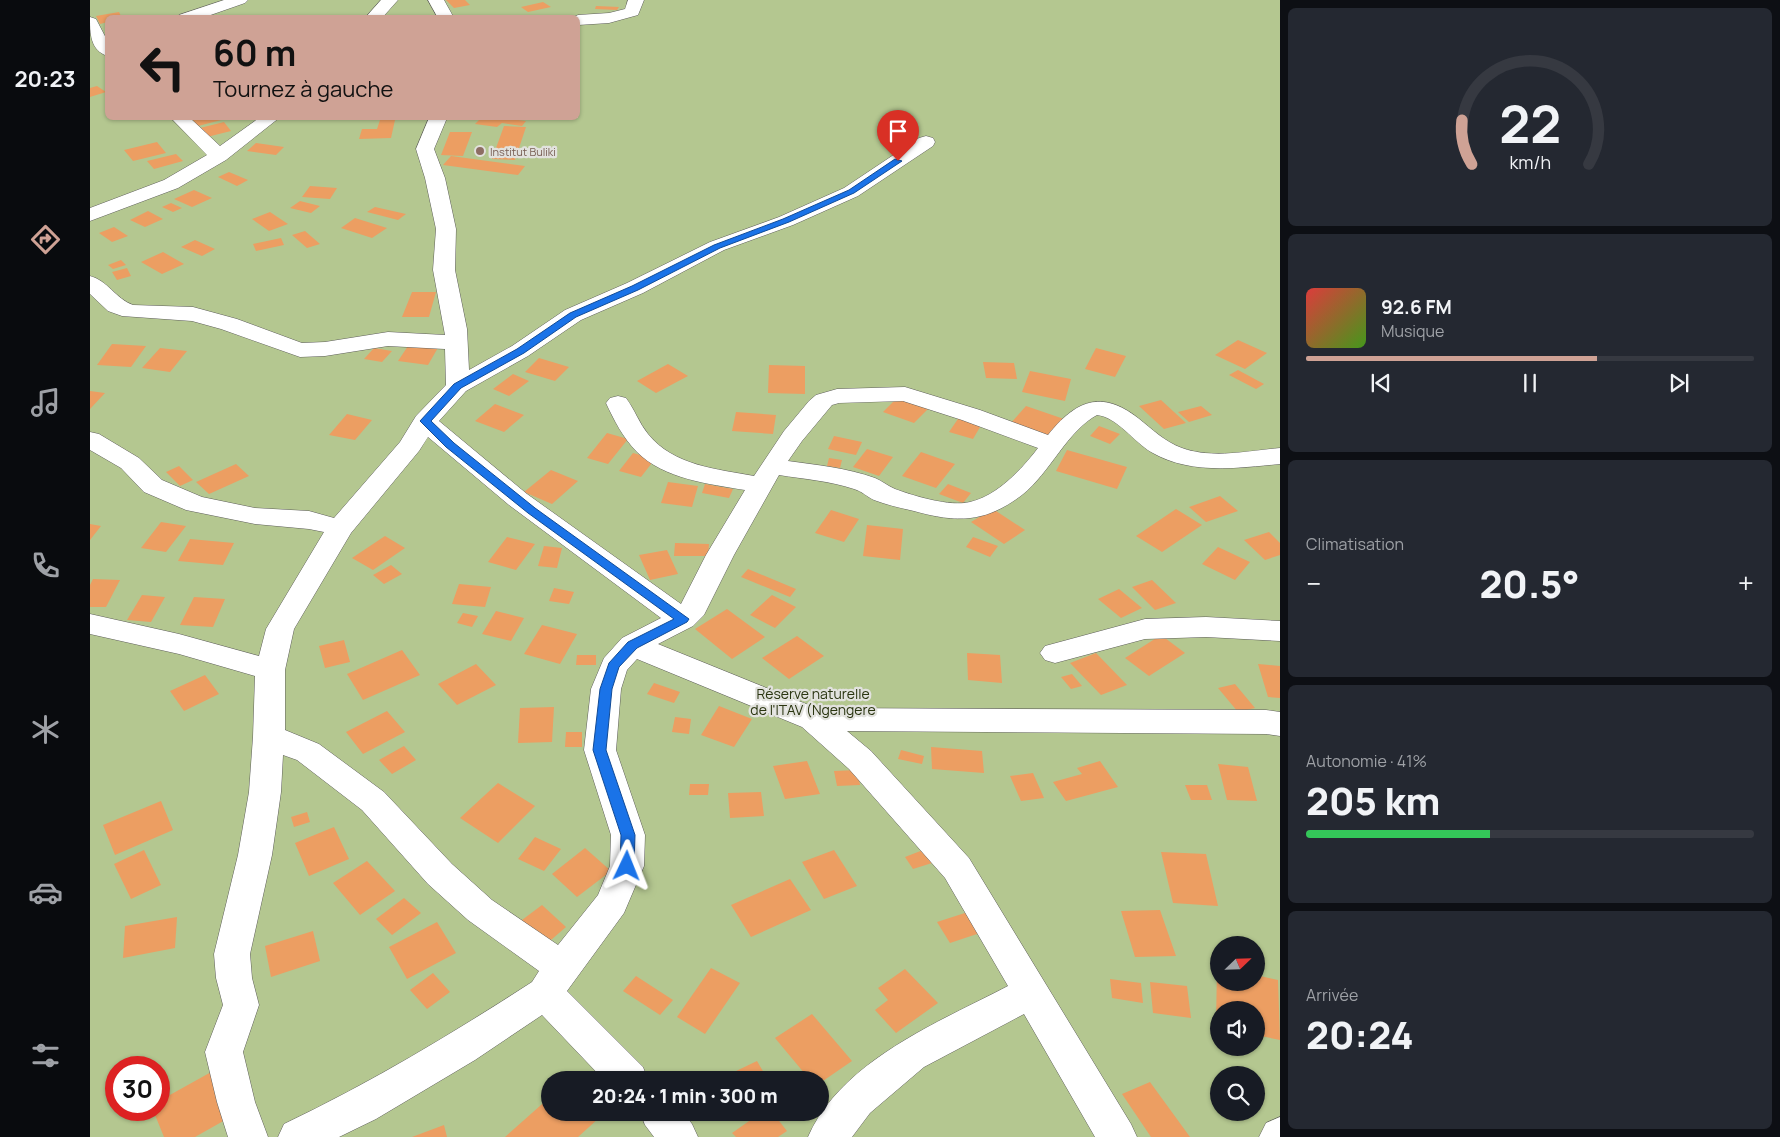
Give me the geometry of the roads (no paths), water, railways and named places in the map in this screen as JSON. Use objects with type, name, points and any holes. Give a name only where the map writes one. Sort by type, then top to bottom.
[{"type":"street","points":[[377,15],[390,0]]},
{"type":"street","points":[[436,0],[444,15]]},
{"type":"street","points":[[580,20],[609,18],[632,12],[636,0]]},
{"type":"street","points":[[194,15],[235,1]]},
{"type":"street","points":[[90,22],[101,46]]},
{"type":"street","points":[[182,120],[219,156]]},
{"type":"street","points":[[90,215],[171,184],[219,156],[267,120]]},
{"type":"street","points":[[437,120],[425,149],[435,178],[446,229],[444,270],[456,330],[458,386]]},
{"type":"street","points":[[248,1137],[236,1102],[224,1052],[241,1005],[234,978],[232,954],[255,854],[265,792],[269,737],[270,670],[280,629],[340,528],[410,446],[425,421],[458,386],[520,351],[573,315],[635,288],[717,246],[786,221],[851,192],[926,142]]},
{"type":"street","points":[[90,282],[116,306],[130,311],[193,314],[229,324],[300,350],[325,349],[388,339],[457,343]]},
{"type":"street","points":[[298,1137],[362,1106],[438,1062],[553,980],[612,903],[627,866],[628,835],[600,750],[606,689],[614,666],[632,645],[683,619],[694,608],[720,555],[766,476],[793,436],[824,400],[836,396],[904,394],[971,415],[1053,445]]},
{"type":"street","points":[[618,403],[634,432],[648,449],[665,462],[686,469],[766,476],[841,477],[901,500],[939,509],[967,512],[976,510],[1009,493],[1037,466],[1079,416],[1096,408],[1111,411],[1158,446],[1177,457],[1236,459],[1280,456]]},
{"type":"street","points":[[425,421],[450,445],[532,511],[683,619]]},
{"type":"street","points":[[90,439],[130,463],[153,486],[195,504],[255,516],[309,520],[340,528]]},
{"type":"street","points":[[90,624],[180,644],[270,670]]},
{"type":"street","points":[[1055,653],[1144,629],[1206,627],[1280,631]]},
{"type":"street","points":[[632,645],[813,719],[860,760],[957,868],[1117,1137]]},
{"type":"street","points":[[813,719],[1266,722],[1280,724]]},
{"type":"street","points":[[269,737],[308,752],[373,801],[440,874],[553,980],[622,1071]]},
{"type":"street","points":[[828,1137],[856,1100],[911,1056],[1030,992]]},
{"type":"street","points":[[666,1121],[678,1137]]},
{"type":"place","name":"Institut Buliki","points":[[480,151]]},
{"type":"park label","name":"Réserve naturelle de l'ITAV (Ngengere","points":[[813,702]]}]
